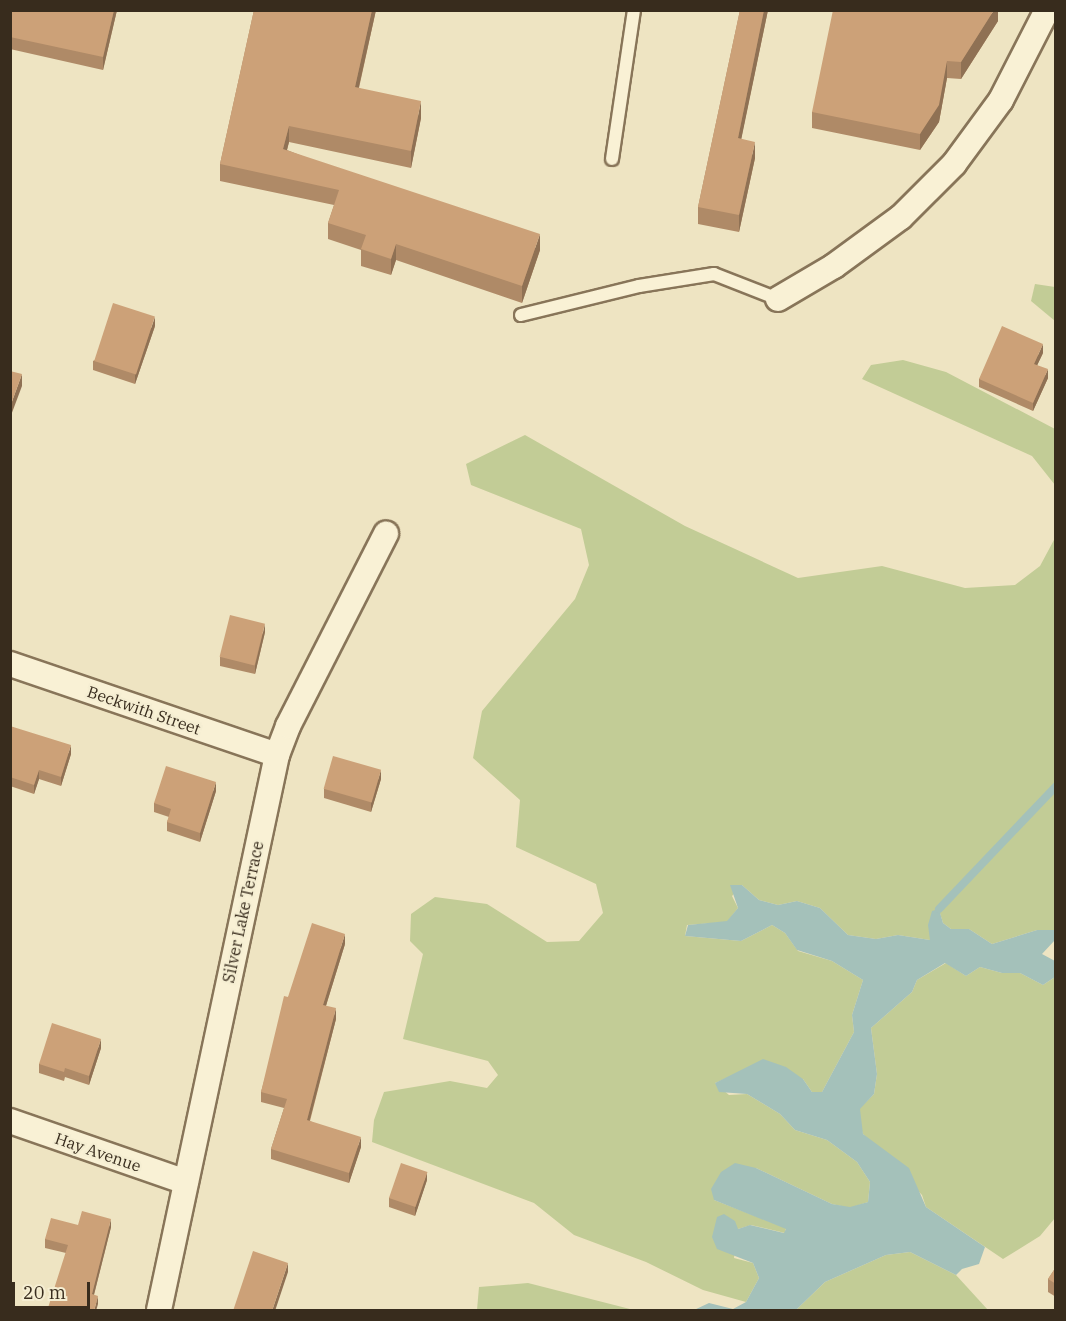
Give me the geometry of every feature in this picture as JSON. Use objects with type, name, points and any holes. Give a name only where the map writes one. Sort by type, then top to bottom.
[{"type":"street","points":[[778,299],[834,266],[901,217],[954,164],[1000,100],[1047,10]]},
{"type":"street","name":"Silver Lake Terrace","points":[[159,1311],[277,755],[288,726],[387,534]]},
{"type":"street","name":"Beckwith Street","points":[[10,664],[277,755]]},
{"type":"street","name":"Hay Avenue","points":[[10,1121],[186,1182]]},
{"type":"lane","points":[[612,159],[634,10]]},
{"type":"lane","points":[[521,315],[628,288],[714,274],[778,299]]},
{"type":"green space","points":[[1035,284],[1055,287],[1055,321],[1031,301]]},
{"type":"green space","points":[[903,360],[946,372],[1055,429],[1055,485],[1032,456],[862,379],[871,365]]},
{"type":"green space","points":[[525,435],[685,526],[798,578],[882,566],[965,588],[1015,585],[1040,566],[1055,538],[1055,930],[1037,930],[992,944],[969,929],[951,929],[943,923],[939,910],[930,940],[898,935],[876,939],[848,935],[820,908],[797,901],[778,905],[759,900],[742,885],[732,896],[738,908],[727,922],[687,925],[685,936],[741,941],[772,925],[785,933],[798,951],[832,961],[863,980],[852,1015],[854,1032],[822,1092],[812,1092],[803,1079],[736,1074],[715,1083],[729,1095],[747,1094],[780,1114],[795,1130],[827,1140],[857,1162],[870,1182],[868,1202],[850,1208],[832,1204],[756,1168],[714,1200],[786,1228],[785,1233],[751,1225],[738,1229],[734,1258],[753,1263],[759,1278],[746,1302],[703,1290],[646,1262],[574,1235],[534,1203],[372,1142],[374,1120],[384,1092],[450,1081],[487,1088],[498,1075],[488,1061],[403,1039],[423,954],[410,941],[411,914],[435,897],[487,904],[547,942],[579,941],[603,913],[596,884],[516,847],[520,800],[473,758],[482,711],[575,599],[589,565],[581,529],[471,485],[466,464]]},
{"type":"green space","points":[[946,963],[966,976],[980,967],[1002,973],[1020,973],[1043,985],[1055,977],[1055,1218],[1040,1236],[1003,1259],[926,1207],[922,1195],[863,1134],[859,1122],[860,1108],[874,1094],[877,1074],[871,1028],[912,992],[917,980]]},
{"type":"green space","points":[[910,1252],[956,1275],[988,1310],[796,1310],[825,1282],[886,1255]]},
{"type":"green space","points":[[528,1283],[633,1310],[477,1310],[479,1287]]},
{"type":"water","points":[[730,885],[742,885],[759,900],[778,905],[797,901],[820,908],[848,935],[876,939],[898,935],[930,940],[928,925],[932,911],[939,909],[943,923],[951,929],[969,929],[992,944],[1037,930],[1055,930],[1055,940],[1042,954],[1055,961],[1055,977],[1043,985],[1020,973],[1002,973],[980,967],[966,976],[945,963],[917,980],[912,992],[871,1028],[877,1074],[874,1094],[860,1109],[863,1134],[909,1168],[926,1207],[985,1247],[979,1264],[962,1269],[956,1275],[910,1252],[886,1255],[825,1282],[796,1310],[694,1310],[709,1303],[733,1309],[746,1302],[759,1278],[753,1263],[717,1249],[712,1237],[717,1217],[724,1214],[735,1221],[738,1229],[750,1225],[784,1233],[786,1229],[714,1200],[711,1189],[721,1172],[735,1163],[756,1168],[832,1204],[850,1207],[868,1202],[870,1182],[857,1162],[827,1140],[795,1130],[780,1114],[747,1094],[719,1092],[715,1083],[763,1059],[786,1067],[803,1079],[812,1092],[822,1092],[854,1032],[852,1015],[863,980],[832,961],[797,950],[785,933],[772,925],[741,941],[685,936],[688,925],[727,921],[738,908]]},
{"type":"building","points":[[10,10],[114,10],[103,57],[10,37]]},
{"type":"building","points":[[254,10],[372,10],[355,87],[421,101],[411,151],[289,126],[283,149],[540,234],[522,286],[396,244],[391,259],[361,249],[366,235],[328,223],[339,190],[220,164]]},
{"type":"building","points":[[740,10],[764,10],[738,138],[755,142],[739,215],[698,207]]},
{"type":"building","points":[[833,10],[994,10],[961,62],[947,61],[939,105],[920,134],[812,112]]},
{"type":"building","points":[[113,303],[155,317],[136,375],[94,361]]},
{"type":"building","points":[[1002,326],[1043,344],[1034,364],[1048,369],[1033,403],[979,379]]},
{"type":"building","points":[[10,371],[22,374],[10,407]]},
{"type":"building","points":[[230,615],[265,624],[255,665],[220,657]]},
{"type":"building","points":[[10,726],[71,745],[61,777],[39,770],[34,785],[10,777],[12,750],[10,750]]},
{"type":"building","points":[[333,756],[381,770],[372,802],[324,789]]},
{"type":"building","points":[[166,766],[216,782],[200,833],[167,822],[171,809],[154,803]]},
{"type":"building","points":[[312,923],[345,934],[323,1005],[336,1008],[307,1120],[361,1137],[349,1173],[271,1149],[287,1099],[261,1092],[284,996],[288,997]]},
{"type":"building","points":[[52,1023],[101,1039],[89,1076],[65,1068],[64,1072],[39,1064]]},
{"type":"building","points":[[401,1163],[427,1172],[415,1207],[389,1198]]},
{"type":"building","points":[[82,1211],[111,1219],[92,1294],[98,1296],[94,1311],[47,1311],[68,1245],[45,1239],[51,1218],[78,1225]]},
{"type":"building","points":[[253,1251],[288,1263],[272,1311],[233,1311]]},
{"type":"building","points":[[1056,1267],[1056,1284],[1048,1279]]},
{"type":"waterway","points":[[939,909],[1056,786]]}]
